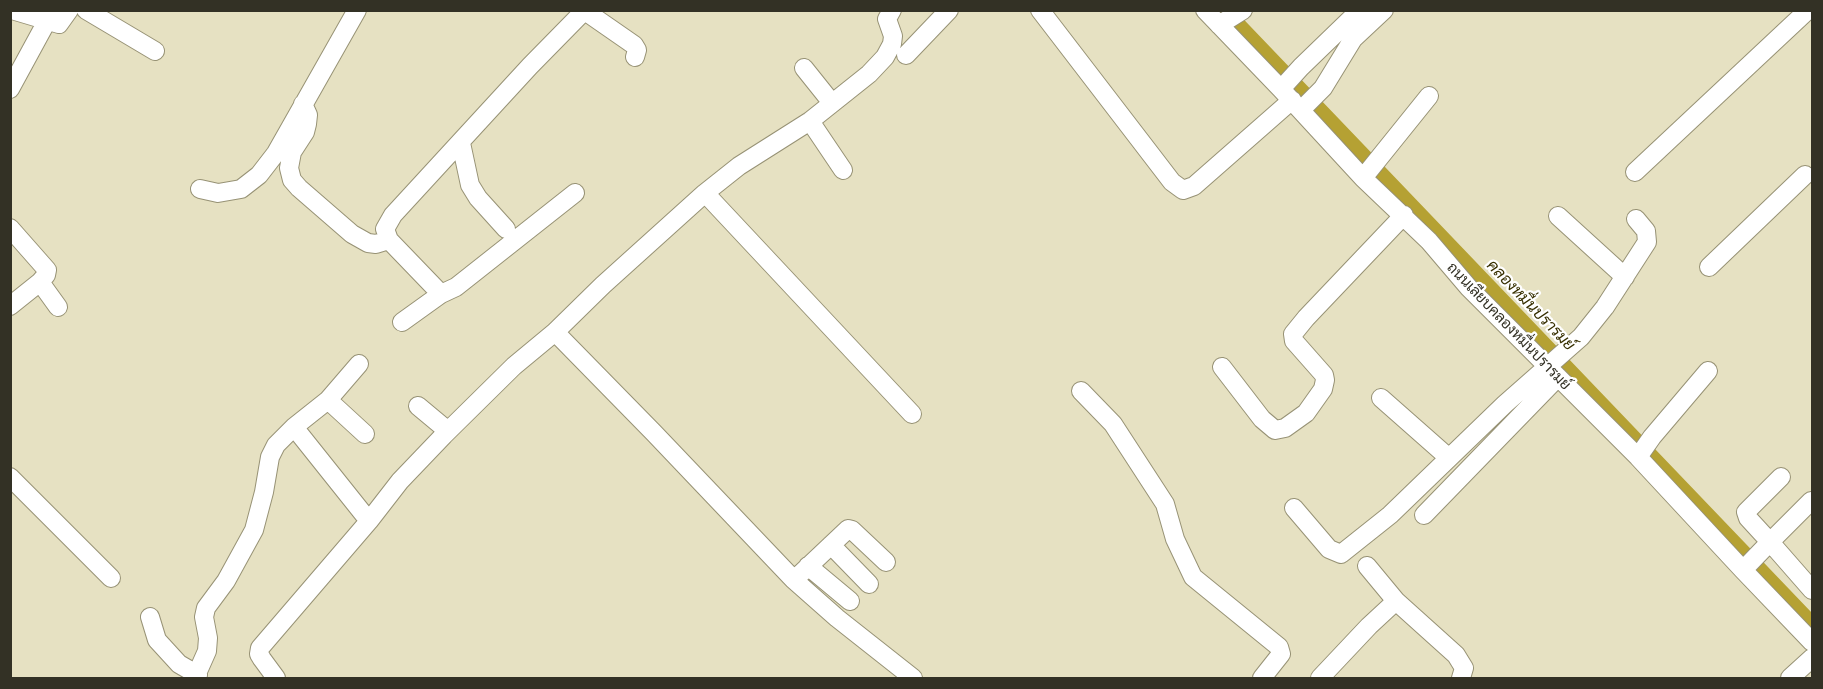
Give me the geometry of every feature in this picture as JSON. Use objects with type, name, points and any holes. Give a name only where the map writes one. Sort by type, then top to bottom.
[{"type":"street","points":[[12,10],[51,15],[59,24],[69,10]]},
{"type":"street","points":[[86,10],[155,51]]},
{"type":"street","points":[[200,189],[218,193],[241,189],[258,175],[276,153],[357,10]]},
{"type":"street","points":[[276,678],[259,654],[260,648],[369,521],[400,480],[514,366],[555,332],[603,285],[705,193],[739,166],[810,121],[869,74],[885,57],[894,39],[887,19],[892,10]]},
{"type":"street","points":[[906,55],[949,10]]},
{"type":"street","points":[[1040,10],[1172,182],[1183,190],[1194,186],[1292,100],[1323,88],[1353,39],[1384,10]]},
{"type":"street","name":"ถนนเลียบคลองหมื่นปรารมย์","points":[[1205,10],[1363,178],[1429,241],[1469,288],[1638,457],[1743,570],[1808,629]]},
{"type":"street","points":[[1219,25],[1243,10]]},
{"type":"street","points":[[1292,100],[1301,67],[1360,10]]},
{"type":"street","points":[[1635,172],[1808,10]]},
{"type":"street","points":[[441,294],[389,240],[386,229],[393,215],[530,66],[585,11],[619,32],[634,45],[637,50],[635,57]]},
{"type":"street","points":[[10,89],[51,15]]},
{"type":"street","points":[[804,68],[832,103]]},
{"type":"street","points":[[1363,178],[1429,96]]},
{"type":"street","points":[[303,104],[308,115],[307,124],[305,132],[292,152],[289,168],[292,180],[352,234],[368,243],[376,244],[389,240]]},
{"type":"street","points":[[810,121],[843,170]]},
{"type":"street","points":[[461,143],[470,185],[478,198],[506,229]]},
{"type":"street","points":[[1709,267],[1805,175]]},
{"type":"street","points":[[402,322],[456,286],[574,192]]},
{"type":"street","points":[[705,193],[912,414]]},
{"type":"street","points":[[1222,367],[1262,419],[1275,430],[1285,428],[1306,413],[1323,389],[1325,380],[1324,375],[1294,341],[1293,334],[1404,216]]},
{"type":"street","points":[[1558,216],[1625,277]]},
{"type":"street","points":[[1424,515],[1553,372],[1569,349],[1605,307],[1647,242],[1646,231],[1636,219]]},
{"type":"street","points":[[10,306],[46,275],[45,266],[12,231]]},
{"type":"street","points":[[40,282],[58,307]]},
{"type":"street","points":[[555,332],[794,580],[837,618],[913,678]]},
{"type":"street","points":[[150,617],[157,640],[179,664],[196,676],[207,651],[208,638],[204,616],[206,608],[226,581],[254,530],[270,457],[276,445],[294,427],[328,400],[359,364]]},
{"type":"street","points":[[1638,457],[1708,371]]},
{"type":"street","points":[[1294,508],[1329,549],[1341,554],[1390,515],[1449,458],[1553,372]]},
{"type":"street","points":[[1081,392],[1113,424],[1165,504],[1175,539],[1193,577],[1279,647],[1281,654],[1262,678]]},
{"type":"street","points":[[1381,398],[1449,458]]},
{"type":"street","points":[[328,400],[364,434]]},
{"type":"street","points":[[418,406],[448,431]]},
{"type":"street","points":[[294,427],[369,521]]},
{"type":"street","points":[[10,477],[111,578]]},
{"type":"street","points":[[1781,477],[1746,514],[1812,590]]},
{"type":"street","points":[[1743,570],[1811,501]]},
{"type":"street","points":[[794,580],[846,530],[850,529],[886,562]]},
{"type":"street","points":[[831,545],[868,584]]},
{"type":"street","points":[[808,566],[849,601]]},
{"type":"street","points":[[1367,566],[1396,601],[1456,655],[1464,668],[1461,678]]},
{"type":"street","points":[[1320,678],[1396,601]]},
{"type":"street","points":[[1790,678],[1812,658]]},
{"type":"waterway","name":"คลองหมื่นปรารมย์","points":[[1227,12],[1812,623]]}]
